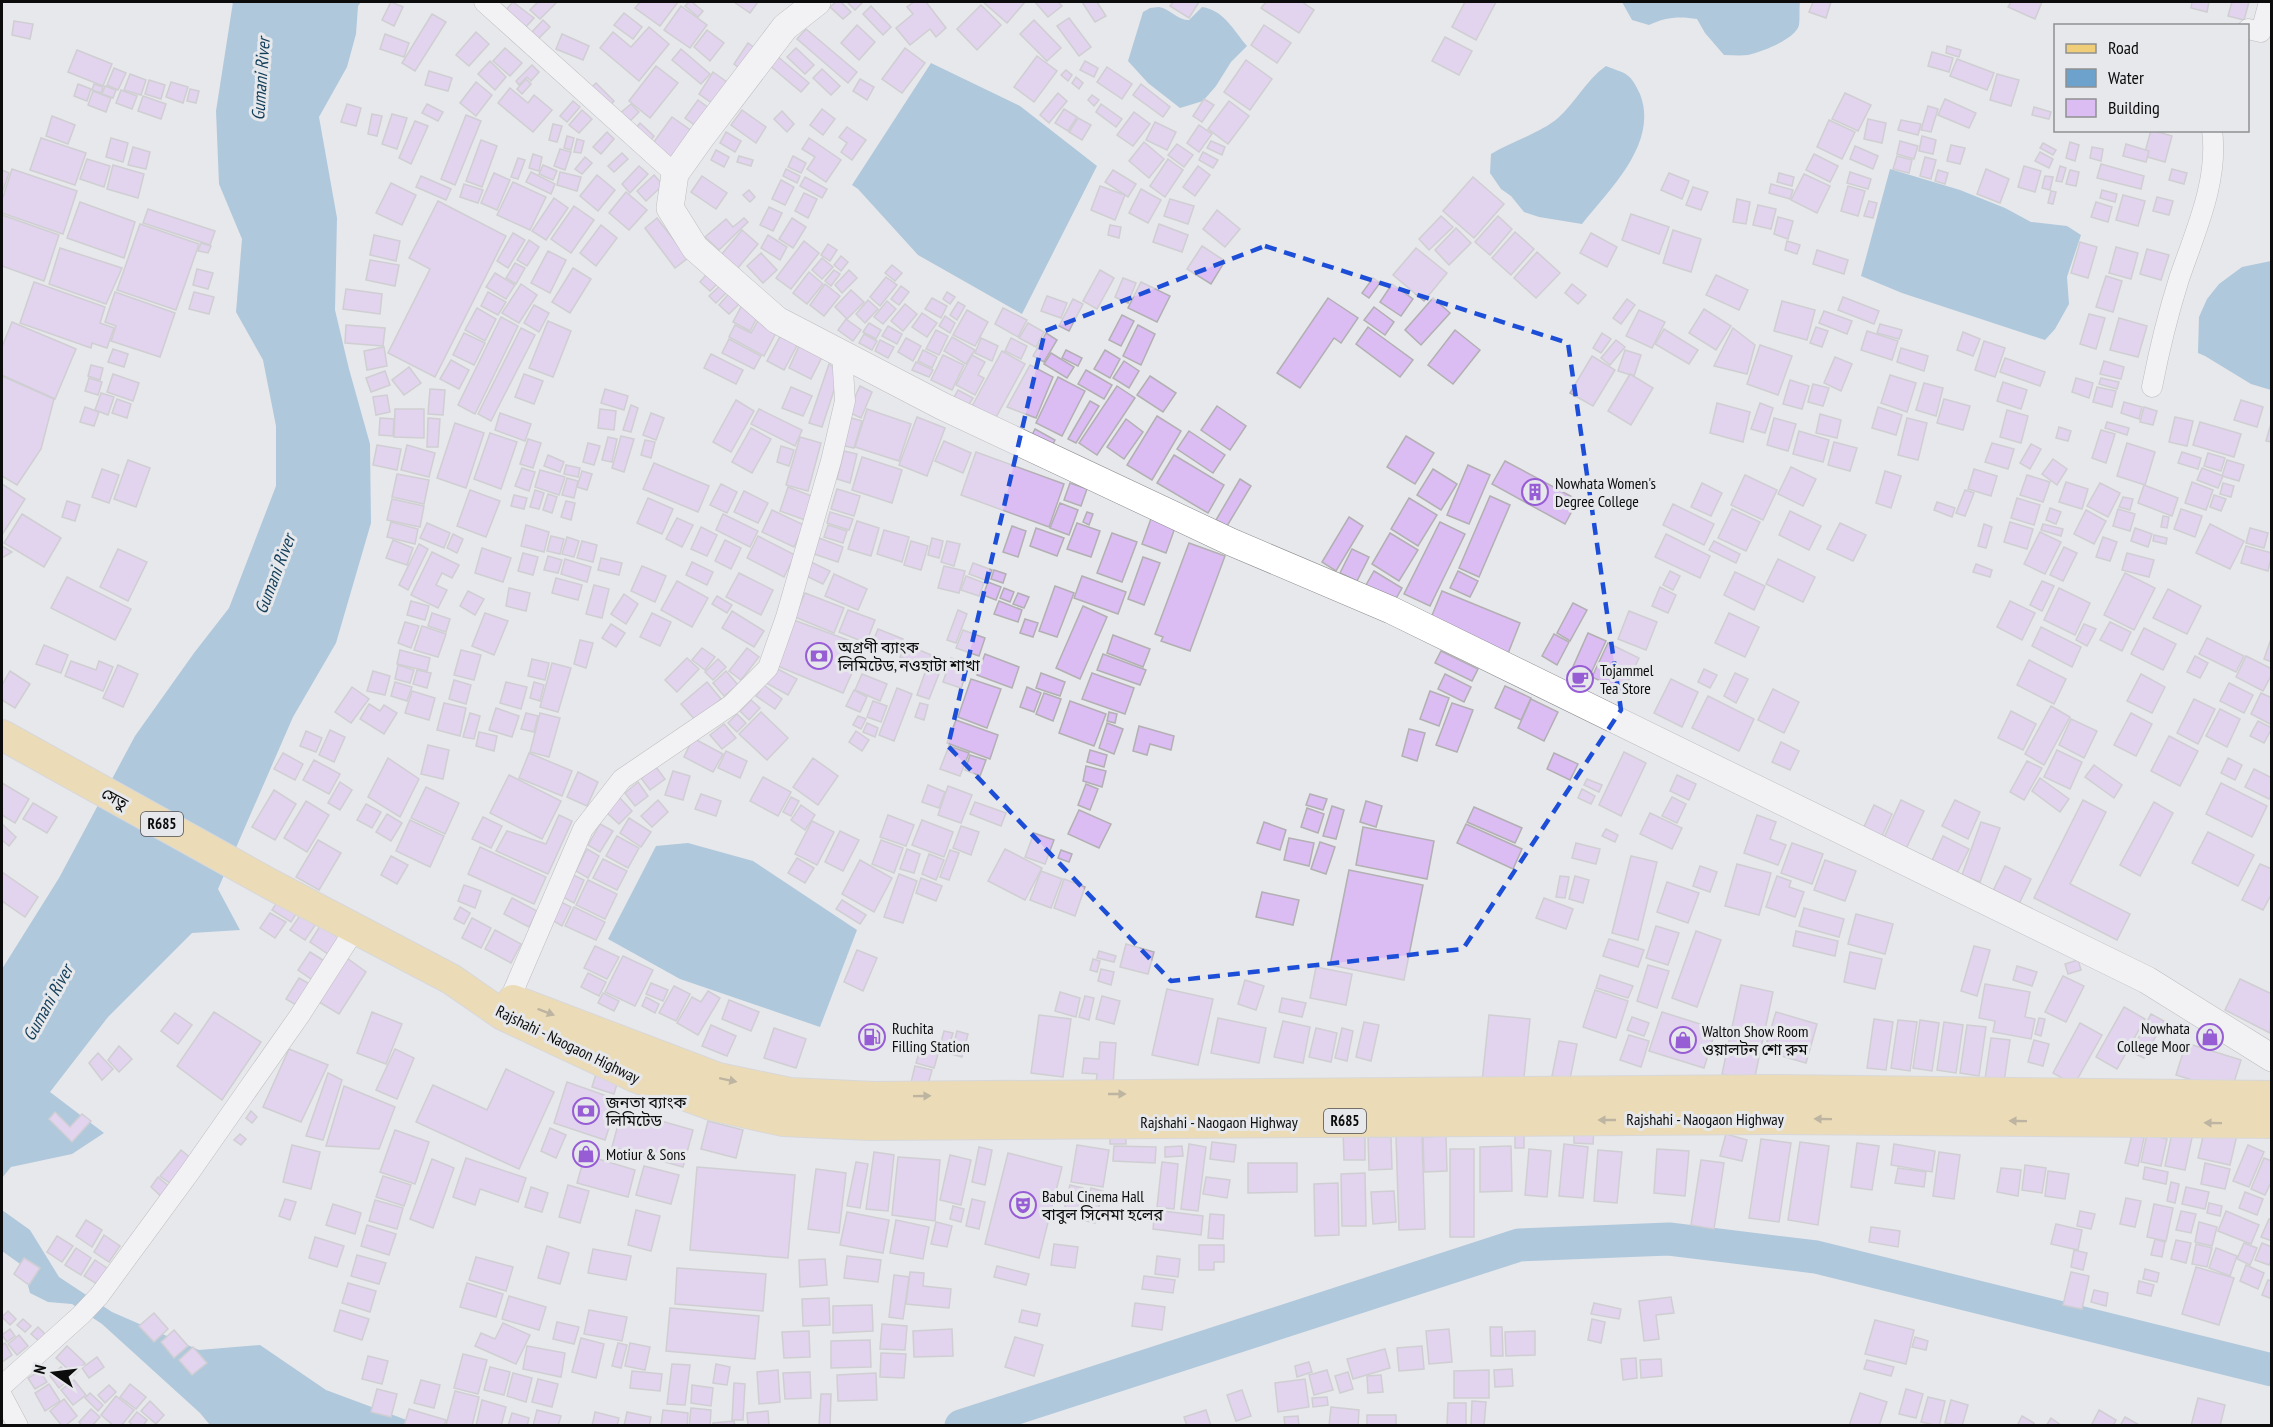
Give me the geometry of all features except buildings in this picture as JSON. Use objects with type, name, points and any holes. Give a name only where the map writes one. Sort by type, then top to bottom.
[{"type":"main road","name":"সেতু","points":[[2,735],[272,885]]},
{"type":"main road","name":"Rajshahi - Naogaon Highway","points":[[272,885],[507,1007],[635,1077],[711,1105],[783,1121],[870,1125],[1770,1119],[2132,1108],[2271,1096]]},
{"type":"main road","name":"Rajshahi - Naogaon Highway","points":[[2132,1108],[2271,1123]]},
{"type":"street","points":[[484,2],[675,174]]},
{"type":"street","points":[[818,2],[785,27],[675,174],[670,208],[695,248],[777,320],[942,406],[1232,542],[1391,610],[2147,980],[2271,1058]]},
{"type":"street","points":[[2249,29],[2261,32],[2269,2]]},
{"type":"street","points":[[2152,387],[2179,281],[2201,219],[2213,163],[2212,132]]},
{"type":"street","points":[[507,1007],[583,829],[602,804],[622,779],[731,705],[768,669],[786,617],[831,462],[845,400],[842,354]]},
{"type":"street","points":[[2,1386],[99,1296],[183,1182],[279,1044],[355,929]]},
{"type":"street","points":[[2,1396],[18,1425]]},
{"type":"highlighted area","points":[[1265,246],[1568,343],[1621,710],[1463,949],[1171,981],[948,746],[1045,331]]},
{"type":"water","name":"Gumani River","points":[[233,2],[361,2],[358,6],[356,34],[347,67],[319,117],[337,218],[335,310],[370,444],[371,523],[336,643],[293,717],[218,889],[240,930],[192,933],[108,1017],[50,1092],[104,1133],[72,1154],[11,1167],[2,1178],[2,969],[59,878],[135,736],[229,608],[276,486],[276,426],[263,360],[236,312],[242,239],[219,184],[216,111]]},
{"type":"water","points":[[1622,2],[1800,2],[1799,25],[1792,35],[1769,48],[1748,55],[1724,55],[1705,33],[1697,19],[1673,18],[1649,25],[1632,20]]},
{"type":"water","points":[[1159,7],[1185,20],[1189,20],[1202,7],[1210,9],[1228,22],[1247,46],[1231,62],[1216,86],[1203,101],[1180,108],[1148,83],[1128,61],[1143,12]]},
{"type":"water","points":[[931,63],[1020,106],[1097,166],[1022,314],[918,255],[852,185]]},
{"type":"water","points":[[1606,66],[1629,77],[1640,94],[1644,112],[1643,130],[1629,164],[1582,224],[1539,217],[1524,212],[1511,196],[1501,189],[1490,173],[1491,154],[1544,128],[1558,118]]},
{"type":"water","points":[[1890,169],[1960,190],[2005,208],[2031,222],[2067,226],[2081,235],[2067,277],[2069,304],[2055,329],[2045,340],[1902,293],[1861,276]]},
{"type":"water","points":[[2272,261],[2271,390],[2251,384],[2198,353],[2199,317],[2207,299],[2219,284],[2242,267]]},
{"type":"water","points":[[688,843],[753,861],[857,930],[820,1027],[680,979],[608,939],[656,846]]},
{"type":"water","points":[[2,1210],[30,1230],[59,1277],[112,1312],[199,1350],[260,1345],[326,1390],[420,1425],[210,1425],[200,1413],[102,1324],[72,1304],[48,1302],[30,1293],[23,1266],[2,1251]]},
{"type":"waterway","points":[[961,1426],[1519,1245],[1669,1239],[1816,1257],[2272,1370]]},
{"type":"place","name":"Nowhata Women's Degree College","points":[[1535,492]]},
{"type":"place","name":"অগ্রণী ব্যাংক লিমিটেড, নওহাটা শাখা","points":[[819,656]]},
{"type":"place","name":"Tojammel Tea Store","points":[[1580,679]]},
{"type":"place","name":"Ruchita Filling Station","points":[[872,1037]]},
{"type":"place","name":"Nowhata College Moor","points":[[2210,1037]]},
{"type":"place","name":"Walton Show Room ওয়ালটন শো রুম","points":[[1683,1040]]},
{"type":"place","name":"জনতা ব্যাংক লিমিটেড","points":[[586,1111]]},
{"type":"place","name":"Motiur & Sons","points":[[586,1154]]},
{"type":"place","name":"Babul Cinema Hall বাবুল সিনেমা হলের","points":[[1023,1205]]}]
